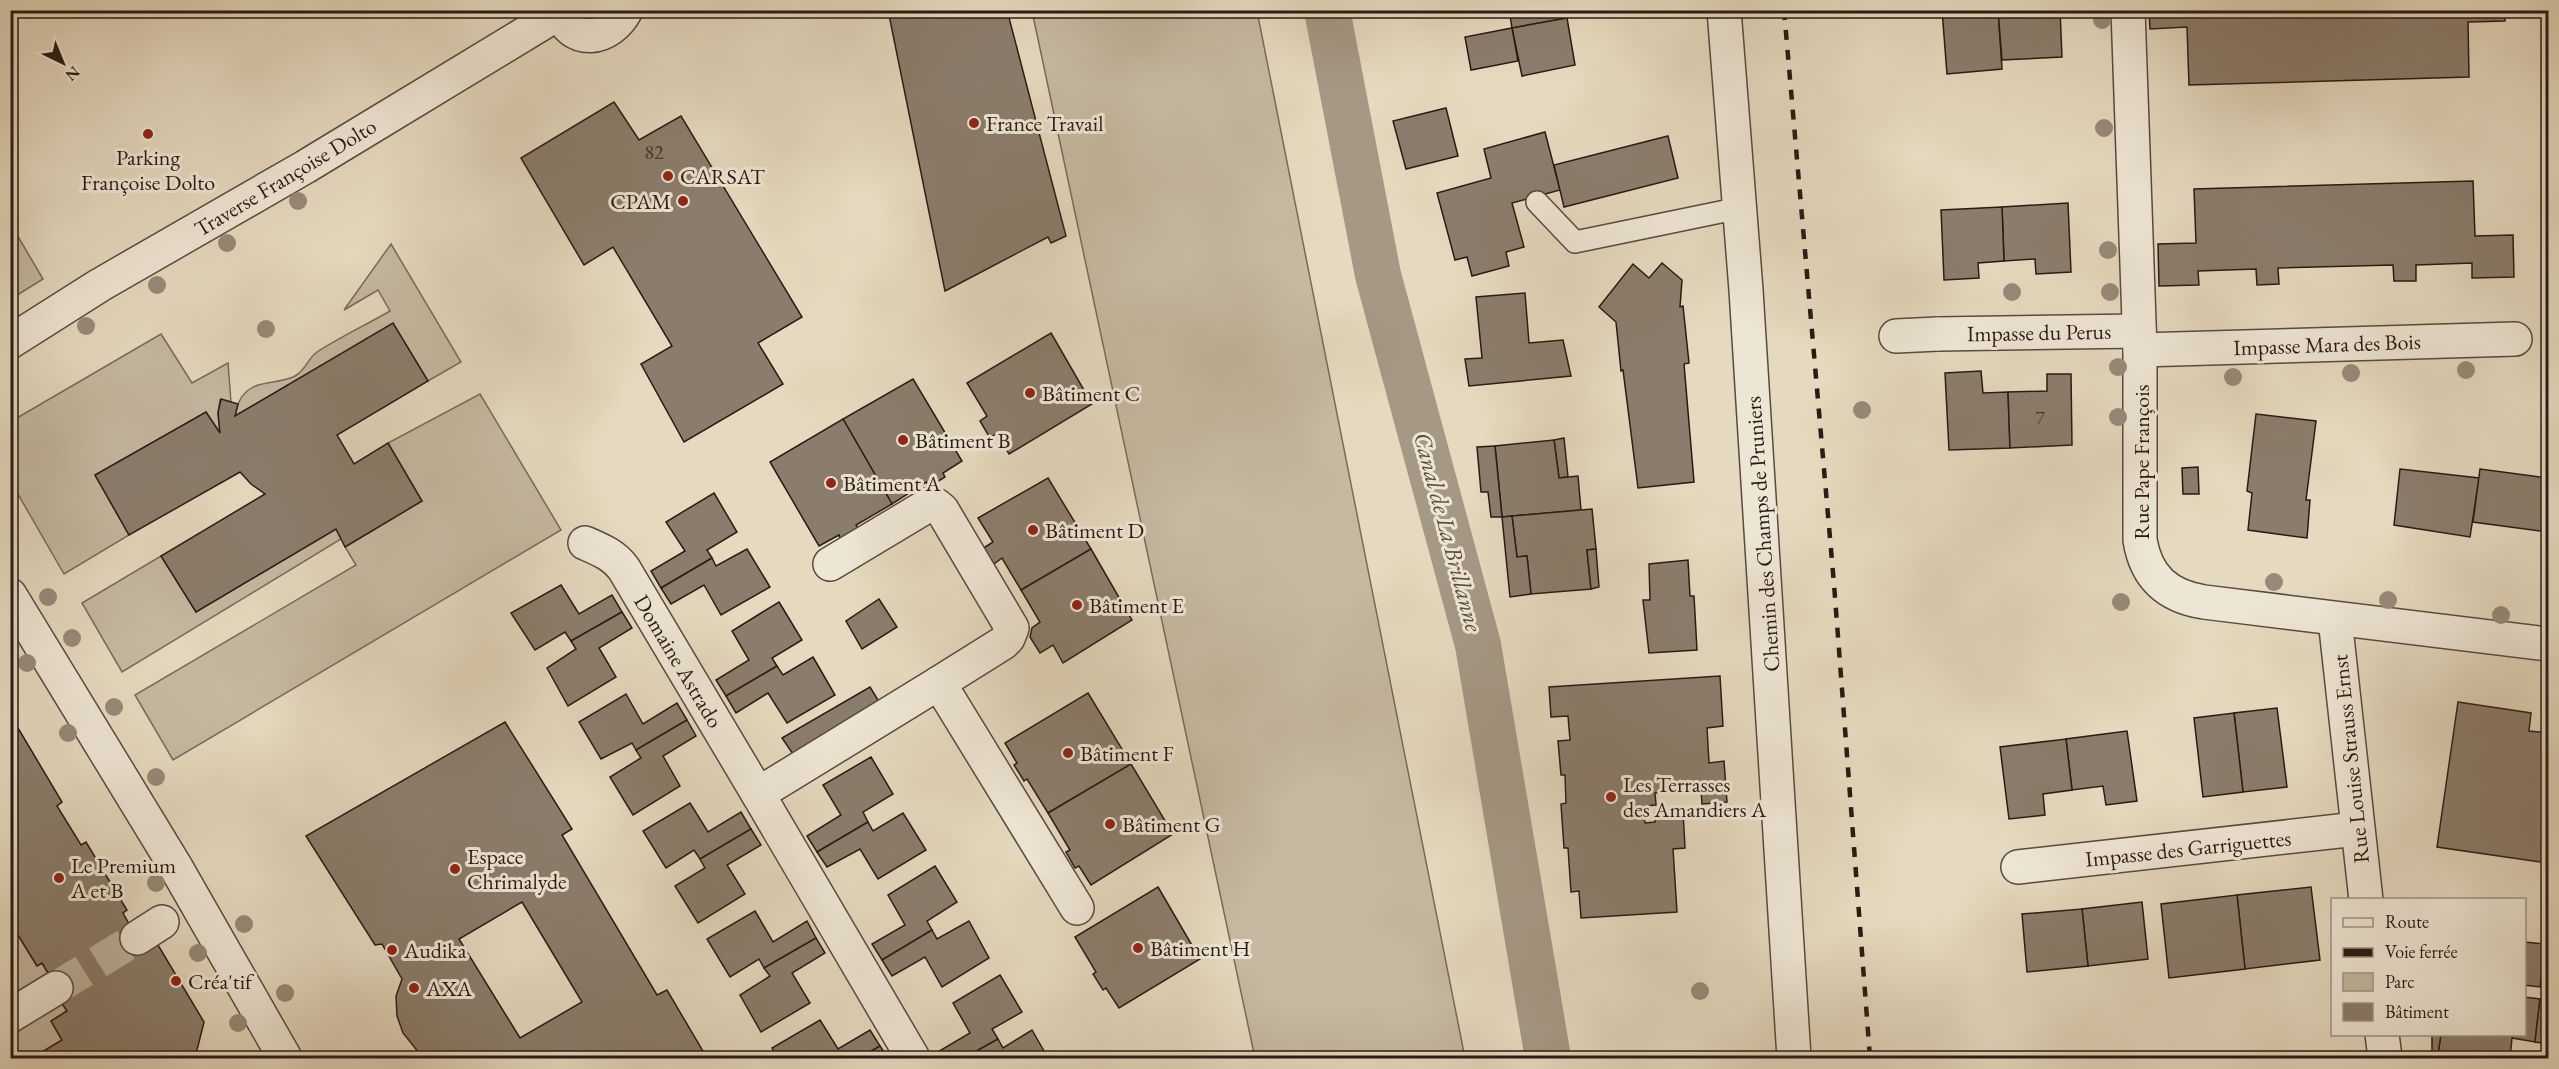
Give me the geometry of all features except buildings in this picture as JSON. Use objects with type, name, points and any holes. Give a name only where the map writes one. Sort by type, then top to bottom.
[{"type":"street","points":[[559,12],[564,22],[573,30],[593,36],[614,28],[626,10]]},
{"type":"street","name":"Chemin des Champs de Pruniers","points":[[1724,10],[1740,208],[1794,1059]]},
{"type":"street","name":"Rue Pape François","points":[[2128,10],[2140,340],[2140,540],[2144,560],[2155,579],[2165,589],[2189,599],[2548,644]]},
{"type":"street","name":"Traverse Françoise Dolto","points":[[10,342],[100,285],[305,167],[559,12]]},
{"type":"street","name":"Impasse du Perus","points":[[1896,336],[1938,334],[2140,340]]},
{"type":"street","name":"Impasse Mara des Bois","points":[[2140,340],[2514,339]]},
{"type":"street","points":[[758,794],[1003,643],[1012,628],[942,510],[936,504],[930,504],[830,564]]},
{"type":"street","name":"Domaine Astrado","points":[[585,543],[607,552],[624,569],[913,1059]]},
{"type":"street","points":[[10,595],[174,864],[285,1059]]},
{"type":"street","name":"Rue Louise Strauss Ernst","points":[[2335,619],[2366,898]]},
{"type":"street","points":[[939,683],[1077,908]]},
{"type":"street","name":"Impasse des Garriguettes","points":[[2018,867],[2357,829]]},
{"type":"street","points":[[10,1016],[57,988]]},
{"type":"street","points":[[2382,1036],[2385,1059]]},
{"type":"lane","points":[[1537,201],[1575,243],[1740,208]]},
{"type":"green space","points":[[1032,11],[1257,11],[1465,1058],[1255,1058]]},
{"type":"green space","points":[[10,223],[43,279],[11,299],[10,299]]},
{"type":"green space","points":[[391,244],[461,362],[428,381],[393,324],[235,416],[239,402],[247,391],[258,385],[295,376],[317,352],[390,311],[378,290],[344,310]]},
{"type":"green space","points":[[161,334],[192,383],[228,363],[231,402],[220,400],[218,413],[220,433],[206,412],[95,475],[129,535],[64,574],[11,482],[10,422]]},
{"type":"green space","points":[[480,394],[561,530],[173,760],[135,695],[356,565],[345,547],[422,501],[388,443]]},
{"type":"green space","points":[[336,529],[341,539],[122,672],[82,603],[161,556],[196,612]]},
{"type":"green space","points":[[10,922],[37,966],[42,963],[64,999],[61,1002],[67,1011],[51,1021],[62,1040],[32,1058],[11,1058]]},
{"type":"waterway","name":"Canal de La Brillanne","points":[[1327,10],[1378,275],[1478,645],[1548,1058]]},
{"type":"tunnel","points":[[56,988],[137,938]]},
{"type":"railway","points":[[1784,10],[1834,584],[1870,1058]]},
{"type":"place","name":"France Travail","points":[[974,123]]},
{"type":"place","name":"Parking Françoise Dolto","points":[[148,134]]},
{"type":"place","name":"CARSAT","points":[[668,176]]},
{"type":"place","name":"CPAM","points":[[683,201]]},
{"type":"place","name":"Bâtiment C","points":[[1030,393]]},
{"type":"place","name":"Bâtiment B","points":[[903,440]]},
{"type":"place","name":"Bâtiment A","points":[[831,483]]},
{"type":"place","name":"Bâtiment D","points":[[1033,530]]},
{"type":"place","name":"Bâtiment E","points":[[1077,605]]},
{"type":"place","name":"Bâtiment F","points":[[1068,753]]},
{"type":"place","name":"Les Terrasses des Amandiers A","points":[[1611,797]]},
{"type":"place","name":"Bâtiment G","points":[[1110,824]]},
{"type":"place","name":"Espace Chrimalyde","points":[[455,869]]},
{"type":"place","name":"Le Premium A et B","points":[[59,878]]},
{"type":"place","name":"Bâtiment H","points":[[1138,948]]},
{"type":"place","name":"Audika","points":[[392,950]]},
{"type":"place","name":"Créa'tif","points":[[176,981]]},
{"type":"place","name":"AXA","points":[[414,988]]}]
